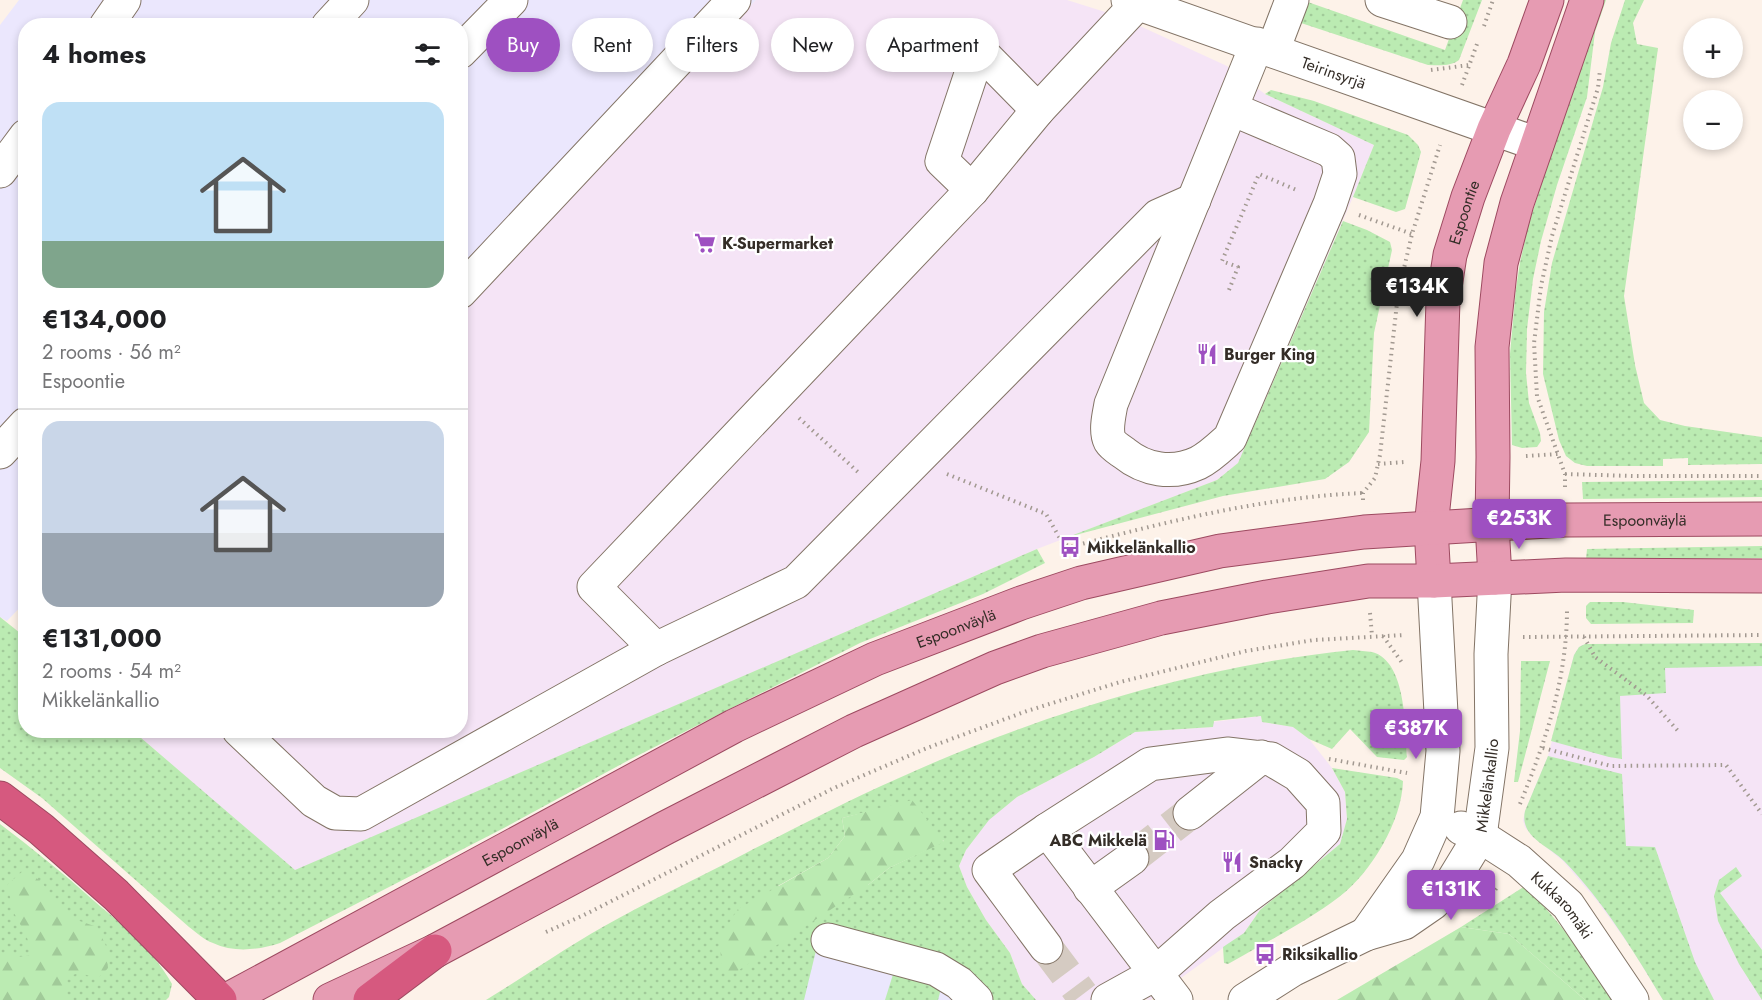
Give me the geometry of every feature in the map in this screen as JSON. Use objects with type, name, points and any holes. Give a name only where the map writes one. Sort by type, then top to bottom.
[{"type":"highway","points":[[0,798],[41,829],[116,895],[220,1000]]},
{"type":"highway","points":[[370,1000],[435,951]]},
{"type":"main road","name":"Espoontie","points":[[1434,581],[1431,527],[1438,461],[1443,300],[1450,255],[1468,196],[1494,129],[1524,64],[1547,0]]},
{"type":"main road","points":[[1495,578],[1492,524],[1492,347],[1502,262],[1517,203],[1587,0]]},
{"type":"main road","name":"Espoonväylä","points":[[227,1000],[734,726],[875,659],[1021,603],[1081,583],[1220,551],[1364,532],[1566,520],[1762,519]]},
{"type":"main road","points":[[330,1000],[435,951],[854,731],[995,668],[1042,651],[1161,618],[1267,597],[1368,581],[1434,581],[1566,575],[1762,576]]},
{"type":"street","points":[[112,18],[124,0]]},
{"type":"street","points":[[335,18],[352,0]]},
{"type":"street","points":[[468,44],[511,0]]},
{"type":"street","points":[[468,283],[734,0]]},
{"type":"street","points":[[1232,109],[1329,150],[1338,158],[1340,174],[1330,204],[1230,438],[1216,452],[1196,464],[1167,471],[1151,468],[1132,459],[1110,442],[1108,420],[1119,384],[1232,109],[1292,0]]},
{"type":"street","points":[[1382,0],[1450,22]]},
{"type":"street","points":[[656,649],[594,587],[972,190],[1038,110],[1133,2]]},
{"type":"street","name":"Teirinsyrjä","points":[[1133,2],[1537,144]]},
{"type":"street","points":[[972,190],[942,161],[972,43],[1038,110]]},
{"type":"street","points":[[0,171],[18,147]]},
{"type":"street","points":[[247,738],[314,801],[335,813],[361,814],[656,649],[796,582],[1158,216],[1194,201]]},
{"type":"street","points":[[0,452],[18,433]]},
{"type":"street","name":"Mikkelänkallio","points":[[1245,1000],[1292,970],[1366,934],[1404,923],[1433,903],[1452,882],[1480,836],[1492,748],[1492,637],[1495,578]]},
{"type":"street","name":"Mikkelänkallio","points":[[1366,934],[1418,860],[1437,817],[1443,751],[1434,581]]},
{"type":"street","points":[[1046,947],[988,870],[1150,764],[1227,754],[1270,759],[1298,775],[1323,803],[1324,831],[1292,863],[1222,915],[1155,974],[1092,998]]},
{"type":"street","points":[[1190,813],[1261,758]]},
{"type":"street","name":"Kukkaromäki","points":[[1437,817],[1480,836],[1519,861],[1568,905],[1632,1000]]},
{"type":"street","points":[[1047,830],[1176,1000]]},
{"type":"street","points":[[1090,888],[1132,858]]},
{"type":"street","points":[[828,940],[936,969],[959,983],[976,1000]]},
{"type":"path","points":[[1566,520],[1565,474],[1537,396],[1534,343],[1541,286],[1552,236],[1598,88],[1601,64]]},
{"type":"path","points":[[946,474],[1046,514],[1062,542],[1070,547],[1215,513],[1325,494],[1363,493]]},
{"type":"path","points":[[1565,474],[1762,476]]},
{"type":"path","points":[[1520,805],[1543,748],[1559,687],[1567,637],[1566,575]]},
{"type":"path","points":[[543,934],[834,788],[927,748],[1027,711],[1120,682],[1246,651],[1314,640],[1436,634]]},
{"type":"path","points":[[1492,637],[1762,635]]},
{"type":"path","points":[[1583,637],[1595,657],[1646,694],[1679,732]]},
{"type":"path","points":[[1543,748],[1611,766],[1726,765],[1762,814]]},
{"type":"path","points":[[1324,758],[1414,774]]},
{"type":"shaded area","points":[[19,0],[756,0],[739,18],[665,18],[665,72],[688,72],[468,307],[468,18],[18,18],[18,609],[7,621],[0,617],[0,25]]},
{"type":"shaded area","points":[[756,0],[1067,0],[1118,16],[1227,66],[1265,94],[1374,145],[1238,463],[1217,480],[1037,549],[294,871],[141,738],[468,738],[468,307],[688,72],[759,72],[759,18],[739,18]]},
{"type":"shaded area","points":[[1762,643],[1762,1000],[1663,1000],[1631,948],[1598,902],[1563,861],[1532,836],[1525,827],[1523,820],[1525,811],[1548,756],[1574,655],[1579,647],[1585,644]]},
{"type":"shaded area","points":[[1261,716],[1262,722],[1293,727],[1309,739],[1332,768],[1345,792],[1347,819],[1340,844],[1260,910],[1244,933],[1150,1000],[1141,998],[1137,1000],[1036,1000],[1022,984],[1010,953],[986,920],[967,887],[959,866],[966,850],[988,820],[1017,797],[1094,757],[1135,732],[1213,727],[1213,722]]},
{"type":"shaded area","points":[[871,883],[998,1000],[694,1000],[868,885]]},
{"type":"green space","points":[[1302,0],[1445,50],[1463,0],[1482,0],[1459,60],[1452,64],[1428,65],[1298,22]]},
{"type":"green space","points":[[1601,0],[1606,0],[1595,32],[1587,97],[1557,185],[1533,279],[1527,329],[1526,373],[1529,403],[1541,441],[1537,447],[1522,448],[1512,445],[1510,354],[1520,263],[1528,226]]},
{"type":"green space","points":[[1625,0],[1644,0],[1633,23],[1637,44],[1658,48],[1624,296],[1635,365],[1644,403],[1660,420],[1685,426],[1762,437],[1762,464],[1688,465],[1688,458],[1663,459],[1663,466],[1587,466],[1575,463],[1566,456],[1559,440],[1543,374],[1544,312],[1552,263],[1603,87],[1611,43]]},
{"type":"green space","points":[[1271,90],[1314,101],[1408,135],[1418,145],[1421,152],[1405,209],[1396,212],[1353,197],[1374,145],[1265,94]]},
{"type":"green space","points":[[1343,221],[1390,242],[1392,250],[1374,333],[1369,432],[1349,462],[1325,479],[1223,496],[1068,537],[1217,480],[1238,463]]},
{"type":"green space","points":[[1762,480],[1762,497],[1583,499],[1582,482]]},
{"type":"green space","points":[[1762,546],[1762,558],[1586,560],[1587,549]]},
{"type":"green space","points":[[1037,549],[1045,563],[983,594],[860,643],[629,760],[502,829],[280,943],[246,949],[221,946],[203,938],[42,798],[0,768],[0,617],[18,631],[18,738],[141,738],[295,870]]},
{"type":"green space","points":[[1590,602],[1623,602],[1694,610],[1693,623],[1591,624],[1586,618],[1586,606]]},
{"type":"green space","points":[[1762,643],[1762,666],[1665,668],[1666,693],[1620,696],[1622,759],[1551,741],[1574,655],[1579,647],[1585,644]]},
{"type":"green space","points":[[1353,650],[1372,652],[1383,658],[1392,668],[1402,697],[1407,757],[1404,760],[1377,757],[1350,729],[1332,749],[1309,739],[1293,727],[1262,722],[1261,716],[1214,721],[1213,727],[1135,732],[1094,757],[1017,797],[989,820],[966,850],[959,866],[967,887],[986,920],[1010,953],[1022,984],[1036,1000],[985,1000],[821,930],[804,1000],[486,1000],[585,937],[635,910],[841,805],[952,755],[1063,714],[1121,696],[1237,667]],"holes":[[[876,810],[944,841],[889,868],[868,885],[778,886],[828,858],[845,836],[842,818]]]},
{"type":"green space","points":[[1521,661],[1550,661],[1518,782],[1514,782],[1520,731]]},
{"type":"green space","points":[[1548,756],[1622,774],[1626,846],[1655,847],[1695,962],[1714,1000],[1663,1000],[1592,893],[1564,861],[1537,840],[1526,828],[1525,811]]},
{"type":"green space","points":[[1332,768],[1397,778],[1403,781],[1397,813],[1383,845],[1351,887],[1339,897],[1280,935],[1228,964],[1224,963],[1223,947],[1244,933],[1260,910],[1340,844],[1347,819],[1345,792]]},
{"type":"green space","points":[[912,800],[944,842],[889,868],[868,885],[727,978],[721,963],[720,937],[738,909],[828,858],[845,836],[842,818]]},
{"type":"green space","points":[[0,824],[36,851],[147,949],[172,984],[166,1000],[0,1000]]},
{"type":"green space","points":[[1736,867],[1742,876],[1720,893],[1762,950],[1762,1000],[1739,964],[1718,921],[1714,896],[1719,880]]},
{"type":"green space","points":[[24,870],[42,882],[54,902],[74,919],[97,927],[106,946],[108,968],[98,978],[79,973],[66,977],[66,1000],[0,1000],[0,962],[5,954],[18,957],[33,955],[26,935],[14,913],[7,885]]},
{"type":"green space","points":[[1525,886],[1572,940],[1612,1000],[1585,1000],[1509,934],[1461,927]]},
{"type":"green space","points":[[1461,927],[1509,934],[1585,1000],[1337,1000]]},
{"type":"green space","points":[[895,968],[943,981],[938,1000],[885,1000]]},
{"type":"tunnel","points":[[1132,858],[1190,813]]},
{"type":"tunnel","points":[[1046,947],[1082,995]]},
{"type":"place","name":"K-Supermarket","points":[[705,243]]},
{"type":"place","name":"Burger King","points":[[1207,354]]},
{"type":"place","name":"Mikkelänkallio","points":[[1070,547]]},
{"type":"place","name":"ABC Mikkelä","points":[[1164,840]]},
{"type":"place","name":"Snacky","points":[[1232,862]]},
{"type":"place","name":"Riksikallio","points":[[1265,954]]}]
